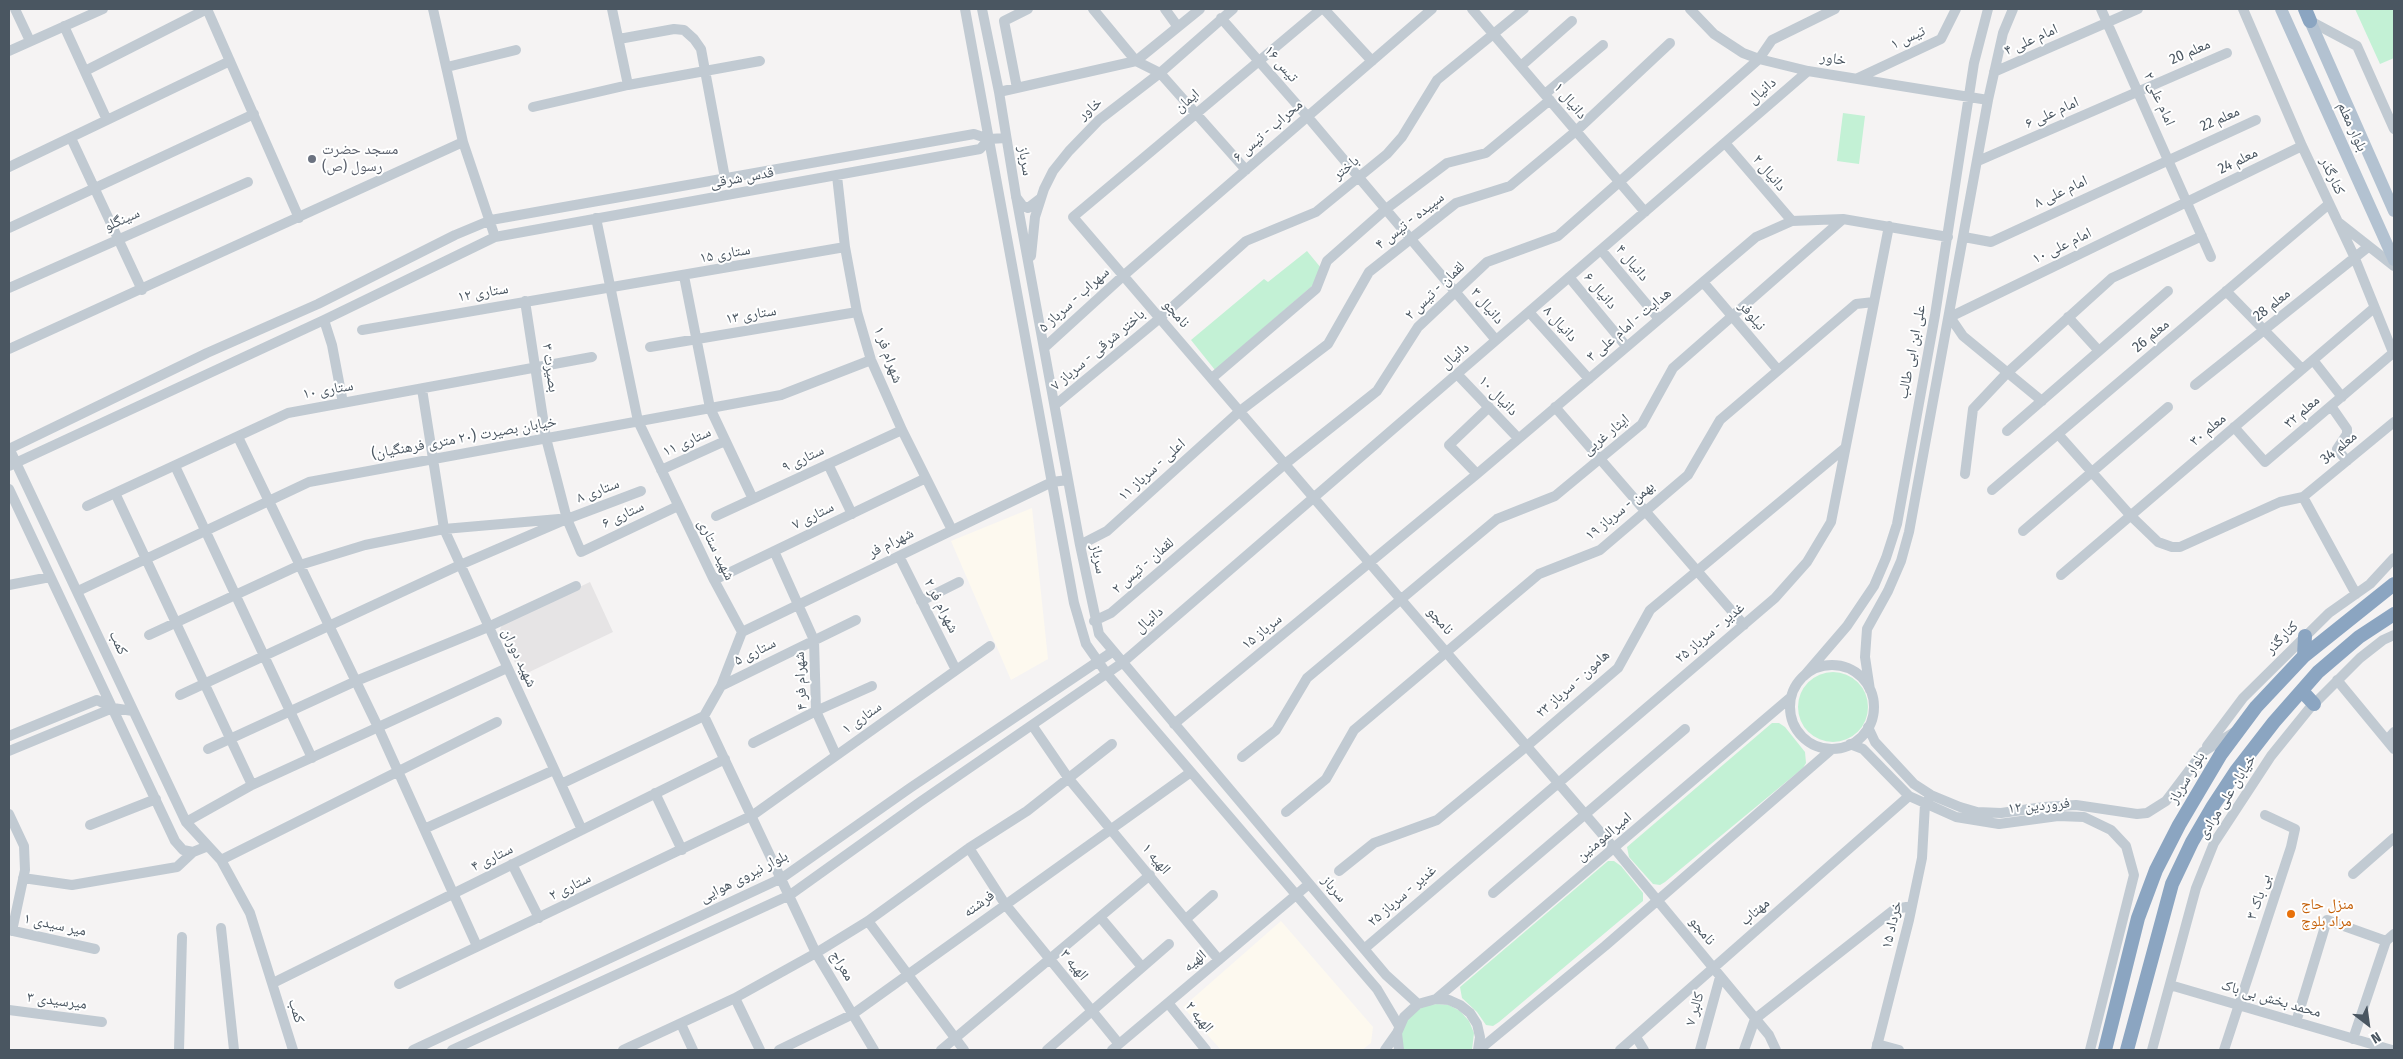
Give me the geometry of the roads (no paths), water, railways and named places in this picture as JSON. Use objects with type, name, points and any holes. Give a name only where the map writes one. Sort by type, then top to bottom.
[{"type":"highway","name":"بلوار سرباز","points":[[2105,1050],[2138,918],[2156,870],[2183,817],[2221,754],[2256,707],[2304,656],[2394,584]]},
{"type":"highway","points":[[2127,1050],[2172,884],[2192,842],[2236,771],[2318,672],[2359,637],[2394,614]]},
{"type":"highway","points":[[2304,656],[2305,636]]},
{"type":"highway","points":[[2302,691],[2314,704]]},
{"type":"main road","name":"بلوار معلم","points":[[2281,9],[2394,260]]},
{"type":"main road","name":"بلوار معلم","points":[[2307,15],[2394,211]]},
{"type":"street","points":[[15,9],[30,41]]},
{"type":"street","points":[[9,51],[103,9]]},
{"type":"street","points":[[85,71],[207,9],[300,218]]},
{"type":"street","points":[[433,9],[463,142],[491,220],[495,237]]},
{"type":"street","points":[[612,9],[628,85]]},
{"type":"street","name":"سرباز","points":[[965,9],[1078,623],[1086,644],[1107,674]]},
{"type":"street","name":"سرباز","points":[[982,9],[999,92],[1016,196],[1094,621],[1099,634],[1112,652],[1386,976],[1418,1004]]},
{"type":"street","points":[[1017,88],[1004,21],[1028,9]]},
{"type":"street","points":[[1093,9],[1136,61],[1160,73],[1246,170]]},
{"type":"street","points":[[1165,9],[1178,27]]},
{"type":"street","points":[[999,92],[1136,61],[1200,9]]},
{"type":"street","name":"خاور","points":[[1031,272],[1034,217],[1053,171],[1085,133],[1160,73],[1233,9]]},
{"type":"street","points":[[1323,9],[1372,61]]},
{"type":"street","name":"ایمان","points":[[1073,217],[1258,61],[1323,9]]},
{"type":"street","name":"محراب - تیس ۶","points":[[1123,276],[1432,9]]},
{"type":"street","name":"دانیال ۱","points":[[1472,9],[1645,212]]},
{"type":"street","name":"باختر","points":[[1160,318],[1246,241],[1316,212],[1387,154],[1402,137],[1437,80],[1524,9]]},
{"type":"street","name":"خاور","points":[[1690,9],[1714,34],[1743,53],[1759,59],[1808,71],[1988,100]]},
{"type":"street","name":"لقمان - تیس ۲","points":[[1094,621],[1111,613],[1285,464],[1377,391],[1418,327],[1487,262],[1558,236],[1759,59],[1772,40],[1834,9]]},
{"type":"street","name":"تیس ۱","points":[[1858,78],[1941,39],[1956,9]]},
{"type":"street","name":"علی ابن ابی طالب","points":[[1804,676],[1847,626],[1874,586],[1886,558],[1897,524],[1935,315],[1969,97],[1980,36],[1988,9]]},
{"type":"street","name":"علی ابن ابی طالب","points":[[1870,690],[1865,657],[1867,629],[1888,591],[1901,561],[1909,532],[1950,317],[1988,100],[2003,33],[2013,9]]},
{"type":"street","name":"امام علی ۲","points":[[2101,9],[2211,257]]},
{"type":"street","name":"امام علی ۴","points":[[1994,72],[2138,9]]},
{"type":"street","name":"کنارگذر","points":[[2243,9],[2328,204],[2354,256],[2394,354]]},
{"type":"street","points":[[2307,15],[2357,46],[2394,129]]},
{"type":"street","name":"تیس ۱۶","points":[[1221,18],[1308,116],[1358,176]]},
{"type":"street","points":[[1521,66],[1572,20]]},
{"type":"street","points":[[64,26],[107,120]]},
{"type":"street","points":[[619,39],[674,29],[684,30],[694,39],[701,49],[725,178]]},
{"type":"street","name":"سپیده - تیس ۴","points":[[1240,411],[1328,344],[1369,272],[1456,203],[1510,186],[1576,131],[1670,43]]},
{"type":"street","points":[[1212,378],[1316,289],[1327,261],[1386,209],[1447,163],[1486,153],[1603,45]]},
{"type":"street","points":[[447,67],[516,50]]},
{"type":"street","name":"معلم 20","points":[[2138,91],[2227,53]]},
{"type":"street","points":[[10,164],[71,138],[230,61]]},
{"type":"street","points":[[533,107],[628,85],[760,61]]},
{"type":"street","name":"دانیال","points":[[1107,674],[1314,498],[1808,71]]},
{"type":"street","name":"امام علی ۶","points":[[1978,161],[2138,91]]},
{"type":"street","points":[[9,228],[254,114]]},
{"type":"street","name":"معلم 22","points":[[2168,158],[2256,120]]},
{"type":"street","points":[[9,449],[207,353],[318,304],[455,235],[491,220],[974,134],[989,139],[1006,138]]},
{"type":"street","points":[[71,138],[142,290]]},
{"type":"street","name":"قدس شرقی","points":[[9,466],[324,320],[495,237],[980,149],[989,139]]},
{"type":"street","points":[[9,349],[300,218],[463,142]]},
{"type":"street","name":"دانیال ۲","points":[[1725,143],[1792,221]]},
{"type":"street","name":"معلم 24","points":[[2188,202],[2302,146]]},
{"type":"street","name":"امام علی ۸","points":[[1964,237],[1991,242],[2168,158]]},
{"type":"street","name":"شهرام فر ۱","points":[[837,176],[857,312],[871,360],[902,430],[952,530]]},
{"type":"street","name":"دانیال ۳","points":[[1358,176],[1496,340]]},
{"type":"street","name":"سینگلو","points":[[9,288],[118,238],[248,182]]},
{"type":"street","points":[[636,194],[638,211]]},
{"type":"street","points":[[1016,196],[1022,205],[1028,208],[1041,197]]},
{"type":"street","name":"امام علی ۱۰","points":[[1950,317],[2188,202]]},
{"type":"street","name":"معلم 26","points":[[1992,490],[2328,204]]},
{"type":"street","name":"نامجو","points":[[1073,217],[1585,813],[1769,1035],[1776,1050]]},
{"type":"street","name":"شهید ستاری","points":[[596,218],[638,421],[714,580],[742,632]]},
{"type":"street","name":"هدایت - امام علی ۳","points":[[1370,563],[1756,237],[1792,221],[1843,218],[1948,236]]},
{"type":"street","name":"ایثار غربی","points":[[1242,757],[1276,730],[1308,678],[1497,519],[1555,496],[1642,424],[1673,368],[1843,218]]},
{"type":"street","points":[[2336,220],[2394,266]]},
{"type":"street","name":"غدیر - سرباز ۲۵","points":[[1364,949],[1776,598],[1807,562],[1831,522],[1889,226]]},
{"type":"street","points":[[1965,474],[1973,409],[2007,373],[2112,278],[2202,236]]},
{"type":"street","name":"ستاری ۱۵","points":[[610,287],[684,276],[846,247]]},
{"type":"street","name":"معلم 28","points":[[2195,385],[2264,331],[2354,256],[2368,247]]},
{"type":"street","name":"دانیال ۴","points":[[1601,250],[1659,319]]},
{"type":"street","points":[[684,276],[710,408],[753,499]]},
{"type":"street","name":"سهراب - سرباز ۵","points":[[1045,347],[1123,276]]},
{"type":"street","name":"دانیال ۶","points":[[1569,277],[1626,346]]},
{"type":"street","name":"نیلوفر","points":[[1703,282],[1778,370]]},
{"type":"street","name":"ستاری ۱۲","points":[[362,330],[610,287]]},
{"type":"street","points":[[2007,431],[2168,291]]},
{"type":"street","points":[[2226,291],[2302,369]]},
{"type":"street","name":"بصیرت ۳","points":[[526,301],[546,438],[567,519],[581,552]]},
{"type":"street","name":"بهمن - سرباز ۱۹","points":[[1286,812],[1326,779],[1354,730],[1448,653],[1539,574],[1600,550],[1688,474],[1720,420],[1856,304],[1874,302]]},
{"type":"street","name":"معلم ۳۰","points":[[2061,575],[2374,308]]},
{"type":"street","name":"ستاری ۱۳","points":[[650,347],[857,312]]},
{"type":"street","name":"دانیال ۸","points":[[1529,312],[1589,378]]},
{"type":"street","points":[[1935,315],[1950,317],[1963,336],[2042,401]]},
{"type":"street","points":[[2068,317],[2099,351]]},
{"type":"street","name":"باختر شرقی - سرباز ۷","points":[[1055,405],[1160,318]]},
{"type":"street","points":[[324,320],[332,345],[343,403]]},
{"type":"street","name":"معلم ۳۲","points":[[2234,427],[2265,462],[2394,354]]},
{"type":"street","name":"ستاری ۱۰","points":[[87,506],[288,413],[592,357]]},
{"type":"street","name":"خیابان بصیرت (۲۰ متری فرهنگیان)","points":[[78,591],[309,482],[781,395],[871,360]]},
{"type":"street","points":[[2313,360],[2342,396]]},
{"type":"street","name":"دانیال ۱۰","points":[[1457,374],[1518,438]]},
{"type":"street","name":"شهید دوران","points":[[422,389],[444,529],[582,830]]},
{"type":"street","points":[[2331,406],[2348,429],[2347,434],[2337,449],[2347,461]]},
{"type":"street","points":[[1477,474],[1449,445],[1488,407]]},
{"type":"street","points":[[1555,407],[1744,625]]},
{"type":"street","points":[[2023,531],[2168,407]]},
{"type":"street","name":"اعلی - سرباز ۱۱","points":[[1080,545],[1107,531],[1240,411]]},
{"type":"street","name":"معلم 34","points":[[2303,497],[2394,422]]},
{"type":"street","name":"ستاری ۹","points":[[716,516],[902,430]]},
{"type":"street","points":[[2058,434],[2130,516],[2158,542],[2172,547],[2180,548],[2280,502],[2303,497],[2356,594]]},
{"type":"street","points":[[238,437],[356,680],[477,946]]},
{"type":"street","name":"ستاری ۱۱","points":[[661,470],[725,441]]},
{"type":"street","name":"هامون - سرباز ۲۳","points":[[1339,872],[1374,843],[1437,820],[1527,746],[1618,668],[1650,610],[1846,448]]},
{"type":"street","name":"کمب","points":[[9,449],[186,822],[221,860],[250,913],[293,1050]]},
{"type":"street","points":[[828,464],[852,514]]},
{"type":"street","points":[[175,466],[292,711],[312,758]]},
{"type":"street","name":"ستاری ۷","points":[[714,580],[926,478]]},
{"type":"street","name":"شهرام فر","points":[[742,632],[1052,482],[1068,480]]},
{"type":"street","points":[[9,489],[175,841],[183,850],[193,852]]},
{"type":"street","name":"ستاری ۸","points":[[567,519],[641,490]]},
{"type":"street","points":[[115,493],[252,785]]},
{"type":"street","name":"ستاری ۶","points":[[581,552],[678,506]]},
{"type":"street","points":[[149,635],[300,565],[365,545],[444,529],[567,519]]},
{"type":"street","points":[[180,694],[460,565],[567,519]]},
{"type":"street","name":"شهرام فر ۴","points":[[774,551],[814,640],[816,711],[836,755]]},
{"type":"street","name":"شهرام فر ۲","points":[[899,556],[956,670]]},
{"type":"street","name":"کنارگذر","points":[[2203,752],[2243,698],[2329,613],[2370,584],[2394,558]]},
{"type":"street","name":"سرباز ۱۵","points":[[1174,724],[1370,563]]},
{"type":"street","points":[[9,585],[50,577]]},
{"type":"street","points":[[921,601],[959,582]]},
{"type":"street","points":[[208,749],[231,740],[356,680],[488,627],[576,586]]},
{"type":"street","name":"ستاری ۵","points":[[721,686],[856,620]]},
{"type":"street","points":[[561,784],[704,716],[721,686],[742,632]]},
{"type":"street","name":"خیابان علی مرادی","points":[[2152,1050],[2196,888],[2214,843],[2271,756],[2314,704],[2360,658],[2383,640],[2394,636]]},
{"type":"street","name":"ستاری ۱","points":[[753,815],[990,646]]},
{"type":"street","name":"بلوار نیروی هوایی","points":[[413,1050],[782,878],[910,788],[1112,652]]},
{"type":"street","points":[[1841,666],[1858,675],[1870,690],[1874,702],[1873,715],[1861,737],[1850,744],[1832,749],[1819,747],[1800,734],[1791,717],[1791,697],[1796,686],[1804,676],[1821,667],[1841,666]]},
{"type":"street","points":[[186,822],[252,785],[508,668]]},
{"type":"street","points":[[452,1050],[790,895],[920,802],[1107,674],[1377,989],[1398,1030],[1398,1050]]},
{"type":"street","points":[[2337,680],[2390,736],[2394,749]]},
{"type":"street","points":[[753,743],[816,711],[872,686]]},
{"type":"street","name":"امیرالمومنین","points":[[1436,998],[1791,697]]},
{"type":"street","points":[[10,732],[36,725],[97,700],[113,708],[133,711]]},
{"type":"street","points":[[9,751],[113,708]]},
{"type":"street","points":[[704,716],[782,878]]},
{"type":"street","points":[[221,860],[498,722]]},
{"type":"street","points":[[36,725],[41,738]]},
{"type":"street","name":"الهیه ۱","points":[[1032,725],[1069,778],[1219,960]]},
{"type":"street","name":"۱۲ فروردین","points":[[1868,727],[1882,750],[1914,784],[1931,795],[1960,808],[1988,812],[2014,812],[2044,807],[2076,805],[2137,814],[2147,813],[2166,801],[2203,752],[2241,728]]},
{"type":"street","points":[[1494,892],[1685,729]]},
{"type":"street","points":[[625,1050],[735,998],[816,953],[868,921],[968,848],[1027,811],[1112,744]]},
{"type":"street","name":"۱۲ فروردین","points":[[1850,744],[1863,749],[1910,796],[1956,817],[1985,824],[2012,824],[2058,816],[2084,817],[2111,830],[2126,846],[2134,875],[2090,1050]]},
{"type":"street","points":[[1479,1050],[1658,900],[1832,749]]},
{"type":"street","name":"ستاری ۴","points":[[272,983],[724,759]]},
{"type":"street","points":[[424,830],[554,770]]},
{"type":"street","name":"فرشته","points":[[779,1050],[853,1014],[1191,772]]},
{"type":"street","points":[[910,788],[920,802]]},
{"type":"street","points":[[655,793],[682,850]]},
{"type":"street","points":[[1925,804],[1931,795]]},
{"type":"street","name":"مهتاب","points":[[1620,1050],[1910,796]]},
{"type":"street","points":[[90,825],[156,799]]},
{"type":"street","name":"۱۵ خرداد","points":[[1876,1047],[1912,906],[1922,858],[1925,804]]},
{"type":"street","points":[[9,814],[24,846],[23,878],[10,930]]},
{"type":"street","name":"ستاری ۲","points":[[400,984],[753,815]]},
{"type":"street","name":"بی باک ۳","points":[[2238,1005],[2291,847],[2295,829],[2265,815]]},
{"type":"street","points":[[2352,874],[2394,838]]},
{"type":"street","points":[[23,878],[72,885],[177,867],[193,852],[208,846]]},
{"type":"street","name":"الهیه ۳","points":[[968,848],[1005,904],[1092,1010],[1116,1047]]},
{"type":"street","points":[[512,864],[539,918]]},
{"type":"street","points":[[941,1050],[1150,875]]},
{"type":"street","name":"معراج","points":[[782,878],[816,953],[874,1050]]},
{"type":"street","name":"الهیه","points":[[1116,1047],[1310,884]]},
{"type":"street","points":[[1186,919],[1213,895]]},
{"type":"street","points":[[1744,1050],[1755,1019],[1895,909],[1912,906]]},
{"type":"street","points":[[1100,917],[1142,967]]},
{"type":"street","points":[[2296,1022],[2327,920],[2390,938],[2353,1039]]},
{"type":"street","points":[[868,921],[964,1050]]},
{"type":"street","points":[[221,928],[234,1050]]},
{"type":"street","name":"میر سیدی ۱","points":[[10,930],[95,949]]},
{"type":"street","points":[[179,1050],[182,938]]},
{"type":"street","points":[[1046,1050],[1170,944]]},
{"type":"street","name":"کالبر ۷","points":[[1700,1050],[1720,977]]},
{"type":"street","name":"محمد بخش بی باک","points":[[2170,985],[2392,1050]]},
{"type":"street","points":[[735,998],[760,1050]]},
{"type":"street","points":[[1384,1050],[1410,1010],[1418,1004],[1436,998],[1449,1000],[1460,1005],[1470,1013],[1477,1024],[1480,1037],[1479,1050]]},
{"type":"street","name":"الهیه ۲","points":[[1168,1003],[1205,1050]]},
{"type":"street","points":[[2224,1050],[2238,1005]]},
{"type":"street","name":"میرسیدی ۳","points":[[9,1010],[102,1022]]},
{"type":"street","points":[[681,1024],[693,1050]]},
{"type":"street","points":[[1636,1037],[1644,1050]]},
{"type":"street","points":[[1876,1047],[1899,1050]]},
{"type":"place","name":"مسجد حضرت رسول (ص)","points":[[312,159]]},
{"type":"place","name":"منزل حاج مراد بلوچ","points":[[2291,914]]}]
